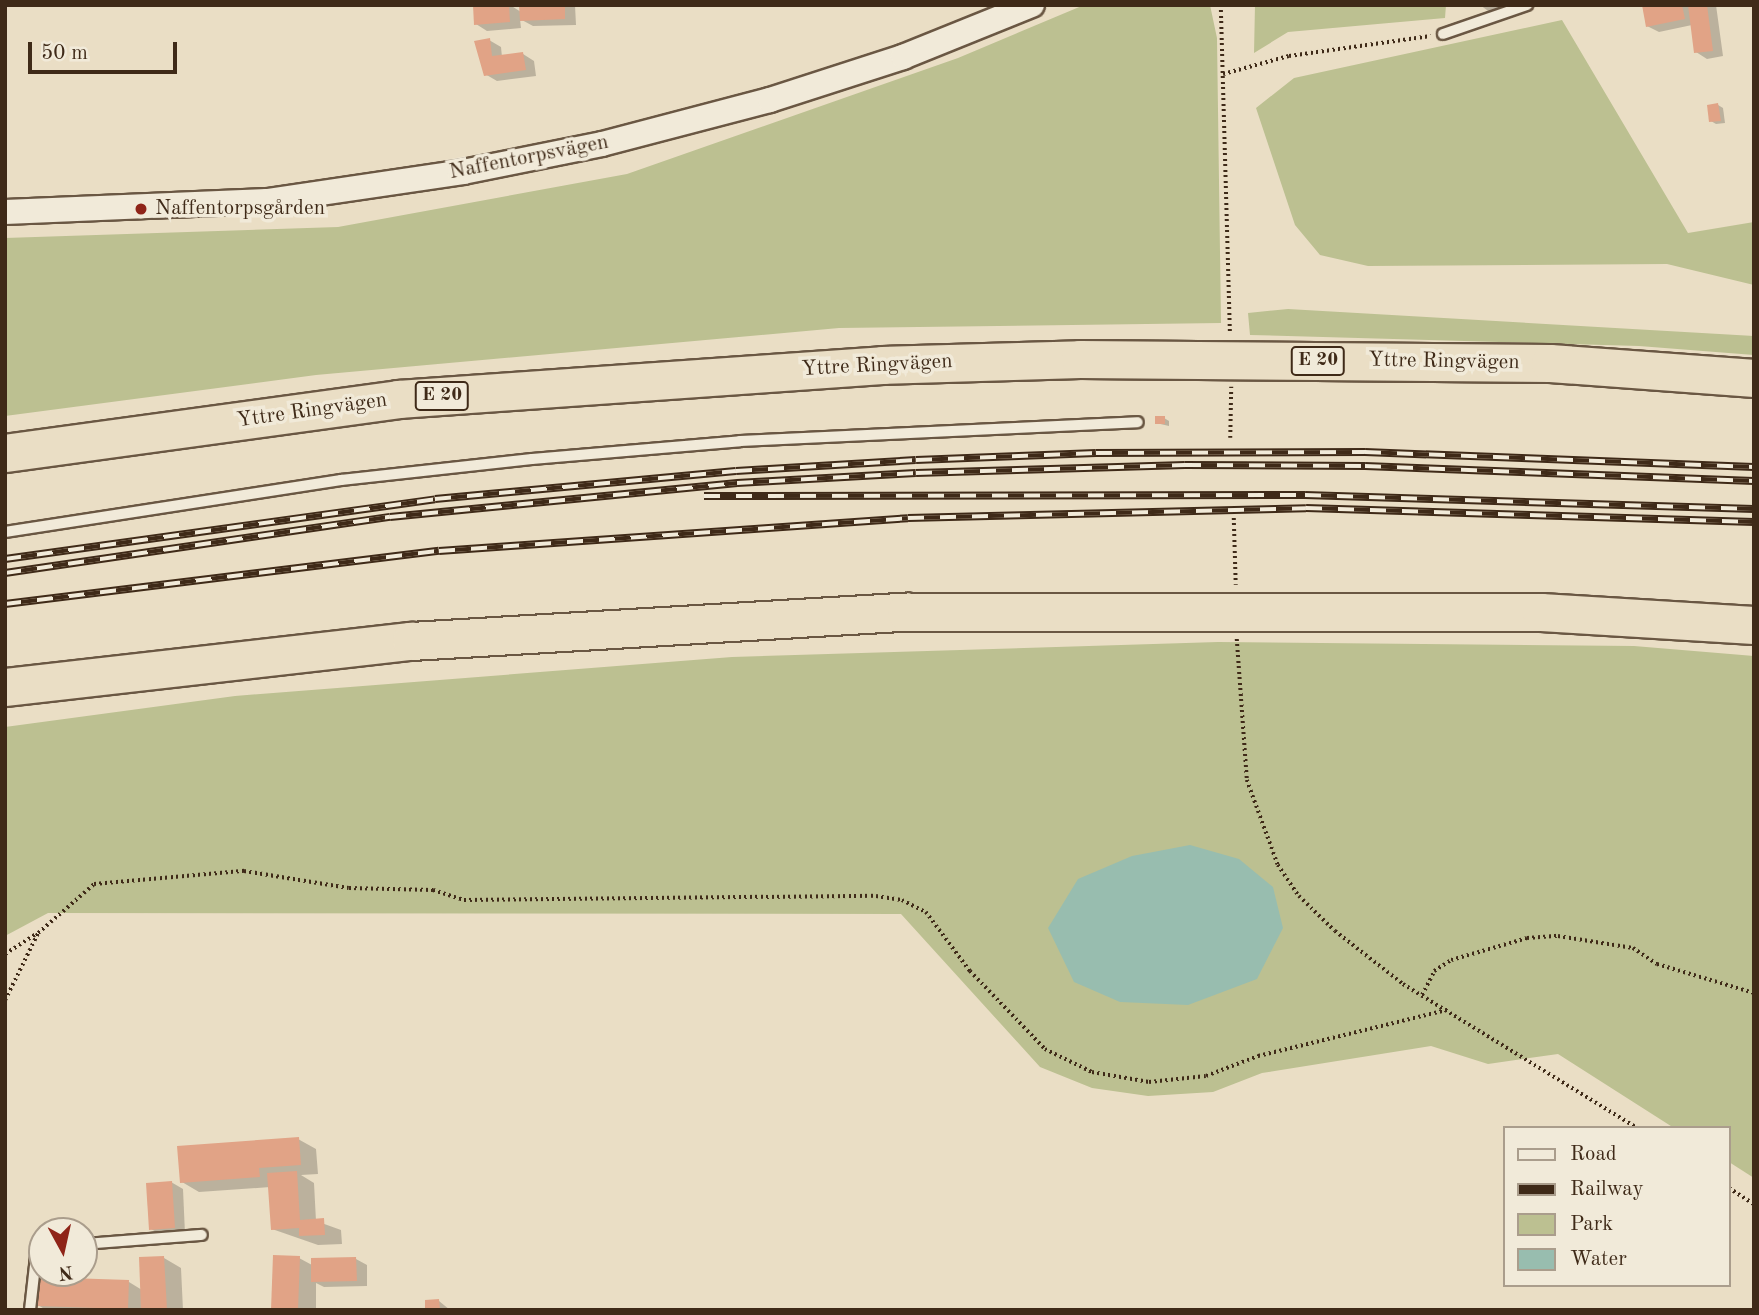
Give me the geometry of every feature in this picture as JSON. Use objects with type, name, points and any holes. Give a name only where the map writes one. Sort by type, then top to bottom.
[{"type":"highway","name":"Yttre Ringvägen","points":[[5,453],[398,399],[882,365],[1080,359],[1550,363],[1754,379]]},
{"type":"highway","points":[[5,687],[411,641],[961,612],[1541,612],[1754,625]]},
{"type":"highway","points":[[5,712],[411,641]]},
{"type":"street","name":"Naffentorpsvägen","points":[[5,212],[267,201],[449,174],[589,147],[770,100],[903,57],[1032,5]]},
{"type":"lane","points":[[1443,34],[1527,5]]},
{"type":"lane","points":[[5,532],[328,482],[532,459],[740,441],[1138,422]]},
{"type":"lane","points":[[98,1243],[202,1235]]},
{"type":"lane","points":[[30,1310],[33,1287]]},
{"type":"path","points":[[1221,5],[1230,331]]},
{"type":"path","points":[[1223,74],[1289,56],[1443,34]]},
{"type":"path","points":[[1230,438],[1231,373]]},
{"type":"path","points":[[1234,518],[1236,590]]},
{"type":"path","points":[[1236,628],[1247,780],[1278,865],[1299,896],[1335,931],[1422,995],[1634,1126]]},
{"type":"path","points":[[5,954],[38,933],[94,884],[244,872],[349,888],[433,890],[464,900],[876,896],[926,912],[970,971],[1045,1049],[1092,1072],[1149,1082],[1206,1076],[1258,1056],[1447,1010]]},
{"type":"path","points":[[5,1000],[38,933]]},
{"type":"path","points":[[1422,995],[1434,971],[1451,960],[1527,938],[1558,936],[1633,948],[1657,964],[1754,993]]},
{"type":"path","points":[[1731,1189],[1754,1204]]},
{"type":"green space","points":[[1084,5],[1210,5],[1217,38],[1221,323],[839,328],[316,375],[5,416],[5,238],[338,227],[627,174],[958,58]]},
{"type":"green space","points":[[1255,5],[1446,5],[1445,18],[1288,32],[1254,53]]},
{"type":"green space","points":[[1562,20],[1688,233],[1754,222],[1754,285],[1667,264],[1368,266],[1320,255],[1295,225],[1256,108],[1294,78]]},
{"type":"green space","points":[[1288,309],[1754,336],[1754,355],[1639,346],[1250,335],[1248,313]]},
{"type":"green space","points":[[1218,642],[1634,646],[1754,656],[1754,1178],[1731,1163],[1731,1126],[1671,1126],[1558,1054],[1488,1064],[1431,1046],[1262,1073],[1213,1092],[1148,1096],[1092,1088],[1040,1067],[901,914],[48,913],[5,936],[5,727],[235,696],[732,657]]},
{"type":"water","points":[[1190,845],[1239,859],[1273,887],[1283,928],[1257,979],[1188,1005],[1120,1002],[1074,982],[1048,928],[1078,879],[1132,856]]},
{"type":"building","points":[[473,5],[509,5],[510,22],[474,25]]},
{"type":"building","points":[[519,5],[565,5],[565,19],[520,21]]},
{"type":"building","points":[[1642,5],[1682,5],[1685,19],[1646,27]]},
{"type":"building","points":[[1688,5],[1707,5],[1713,51],[1694,53]]},
{"type":"building","points":[[490,38],[492,56],[523,52],[526,70],[484,76],[474,41]]},
{"type":"building","points":[[1718,103],[1721,121],[1709,122],[1707,105]]},
{"type":"building","points":[[1155,416],[1165,416],[1165,424],[1155,424]]},
{"type":"building","points":[[299,1137],[301,1165],[259,1168],[260,1177],[180,1183],[177,1146]]},
{"type":"building","points":[[297,1171],[300,1220],[324,1218],[325,1235],[299,1236],[299,1228],[271,1230],[267,1173]]},
{"type":"building","points":[[172,1181],[175,1228],[149,1230],[146,1183]]},
{"type":"building","points":[[273,1255],[300,1256],[298,1310],[271,1310]]},
{"type":"building","points":[[164,1256],[167,1310],[141,1310],[139,1257]]},
{"type":"building","points":[[356,1257],[357,1281],[311,1282],[311,1258]]},
{"type":"building","points":[[98,1279],[129,1280],[128,1309],[37,1306],[38,1287],[98,1287]]},
{"type":"building","points":[[439,1299],[440,1310],[425,1310],[425,1300]]},
{"type":"railway","points":[[5,559],[435,499],[736,471],[916,460],[1096,453],[1365,452],[1754,467]]},
{"type":"railway","points":[[5,573],[390,517],[737,483],[916,473],[1185,465],[1365,466],[1754,481]]},
{"type":"railway","points":[[704,496],[1305,495],[1754,509]]},
{"type":"railway","points":[[5,604],[439,551],[908,518],[1306,508],[1754,522]]},
{"type":"place","name":"Naffentorpsgården","points":[[141,209]]}]
